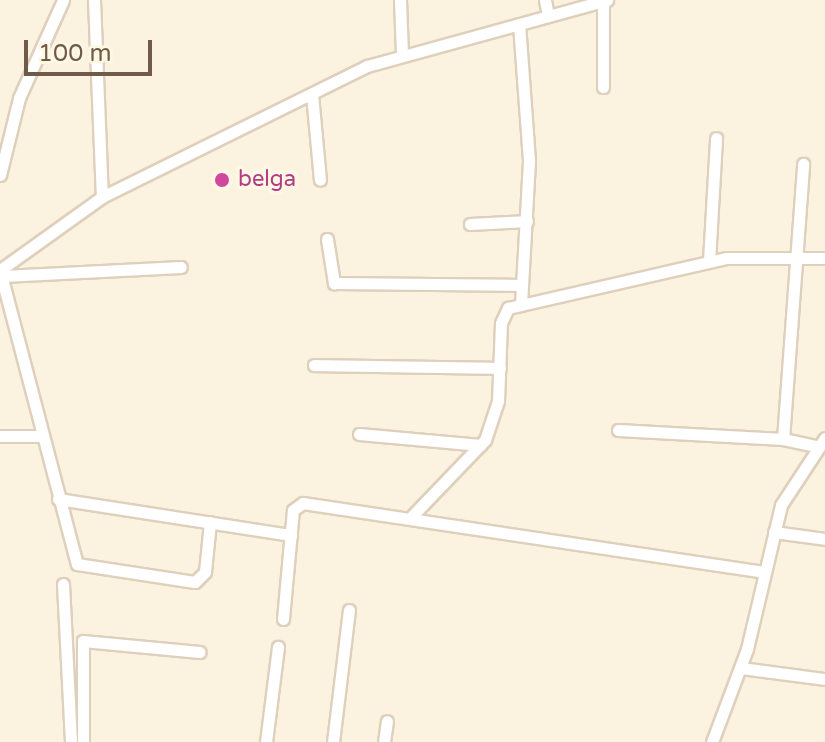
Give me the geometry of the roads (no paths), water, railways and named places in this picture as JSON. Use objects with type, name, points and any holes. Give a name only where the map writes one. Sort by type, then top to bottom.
[{"type":"street","points":[[0,175],[19,98],[63,0]]},
{"type":"street","points":[[94,0],[102,197]]},
{"type":"street","points":[[400,0],[402,55]]},
{"type":"street","points":[[545,0],[548,16]]},
{"type":"street","points":[[1,272],[102,197],[312,94],[402,55],[605,1],[603,87]]},
{"type":"street","points":[[519,24],[528,113],[527,221],[521,305]]},
{"type":"street","points":[[312,94],[320,180]]},
{"type":"street","points":[[709,261],[716,138]]},
{"type":"street","points":[[783,439],[803,164]]},
{"type":"street","points":[[470,224],[527,221]]},
{"type":"street","points":[[327,239],[334,283],[522,285]]},
{"type":"street","points":[[412,516],[481,445],[494,421],[504,314],[521,305],[709,261],[798,256],[825,258]]},
{"type":"street","points":[[1,272],[181,267]]},
{"type":"street","points":[[1,272],[39,436],[70,550],[82,566],[200,580],[210,522]]},
{"type":"street","points":[[314,365],[500,368]]},
{"type":"street","points":[[618,430],[821,442],[787,492],[774,532],[741,668],[712,742]]},
{"type":"street","points":[[359,434],[481,445]]},
{"type":"street","points":[[0,436],[39,436]]},
{"type":"street","points":[[58,499],[291,535]]},
{"type":"street","points":[[283,619],[293,510],[303,503],[412,516],[765,572]]},
{"type":"street","points":[[774,532],[825,539]]},
{"type":"street","points":[[63,584],[71,742]]},
{"type":"street","points":[[333,742],[349,610]]},
{"type":"street","points":[[83,742],[83,641],[199,652]]},
{"type":"street","points":[[266,742],[278,647]]},
{"type":"street","points":[[741,668],[825,679]]},
{"type":"street","points":[[384,742],[387,721]]},
{"type":"place","name":"belga","points":[[222,180]]}]
